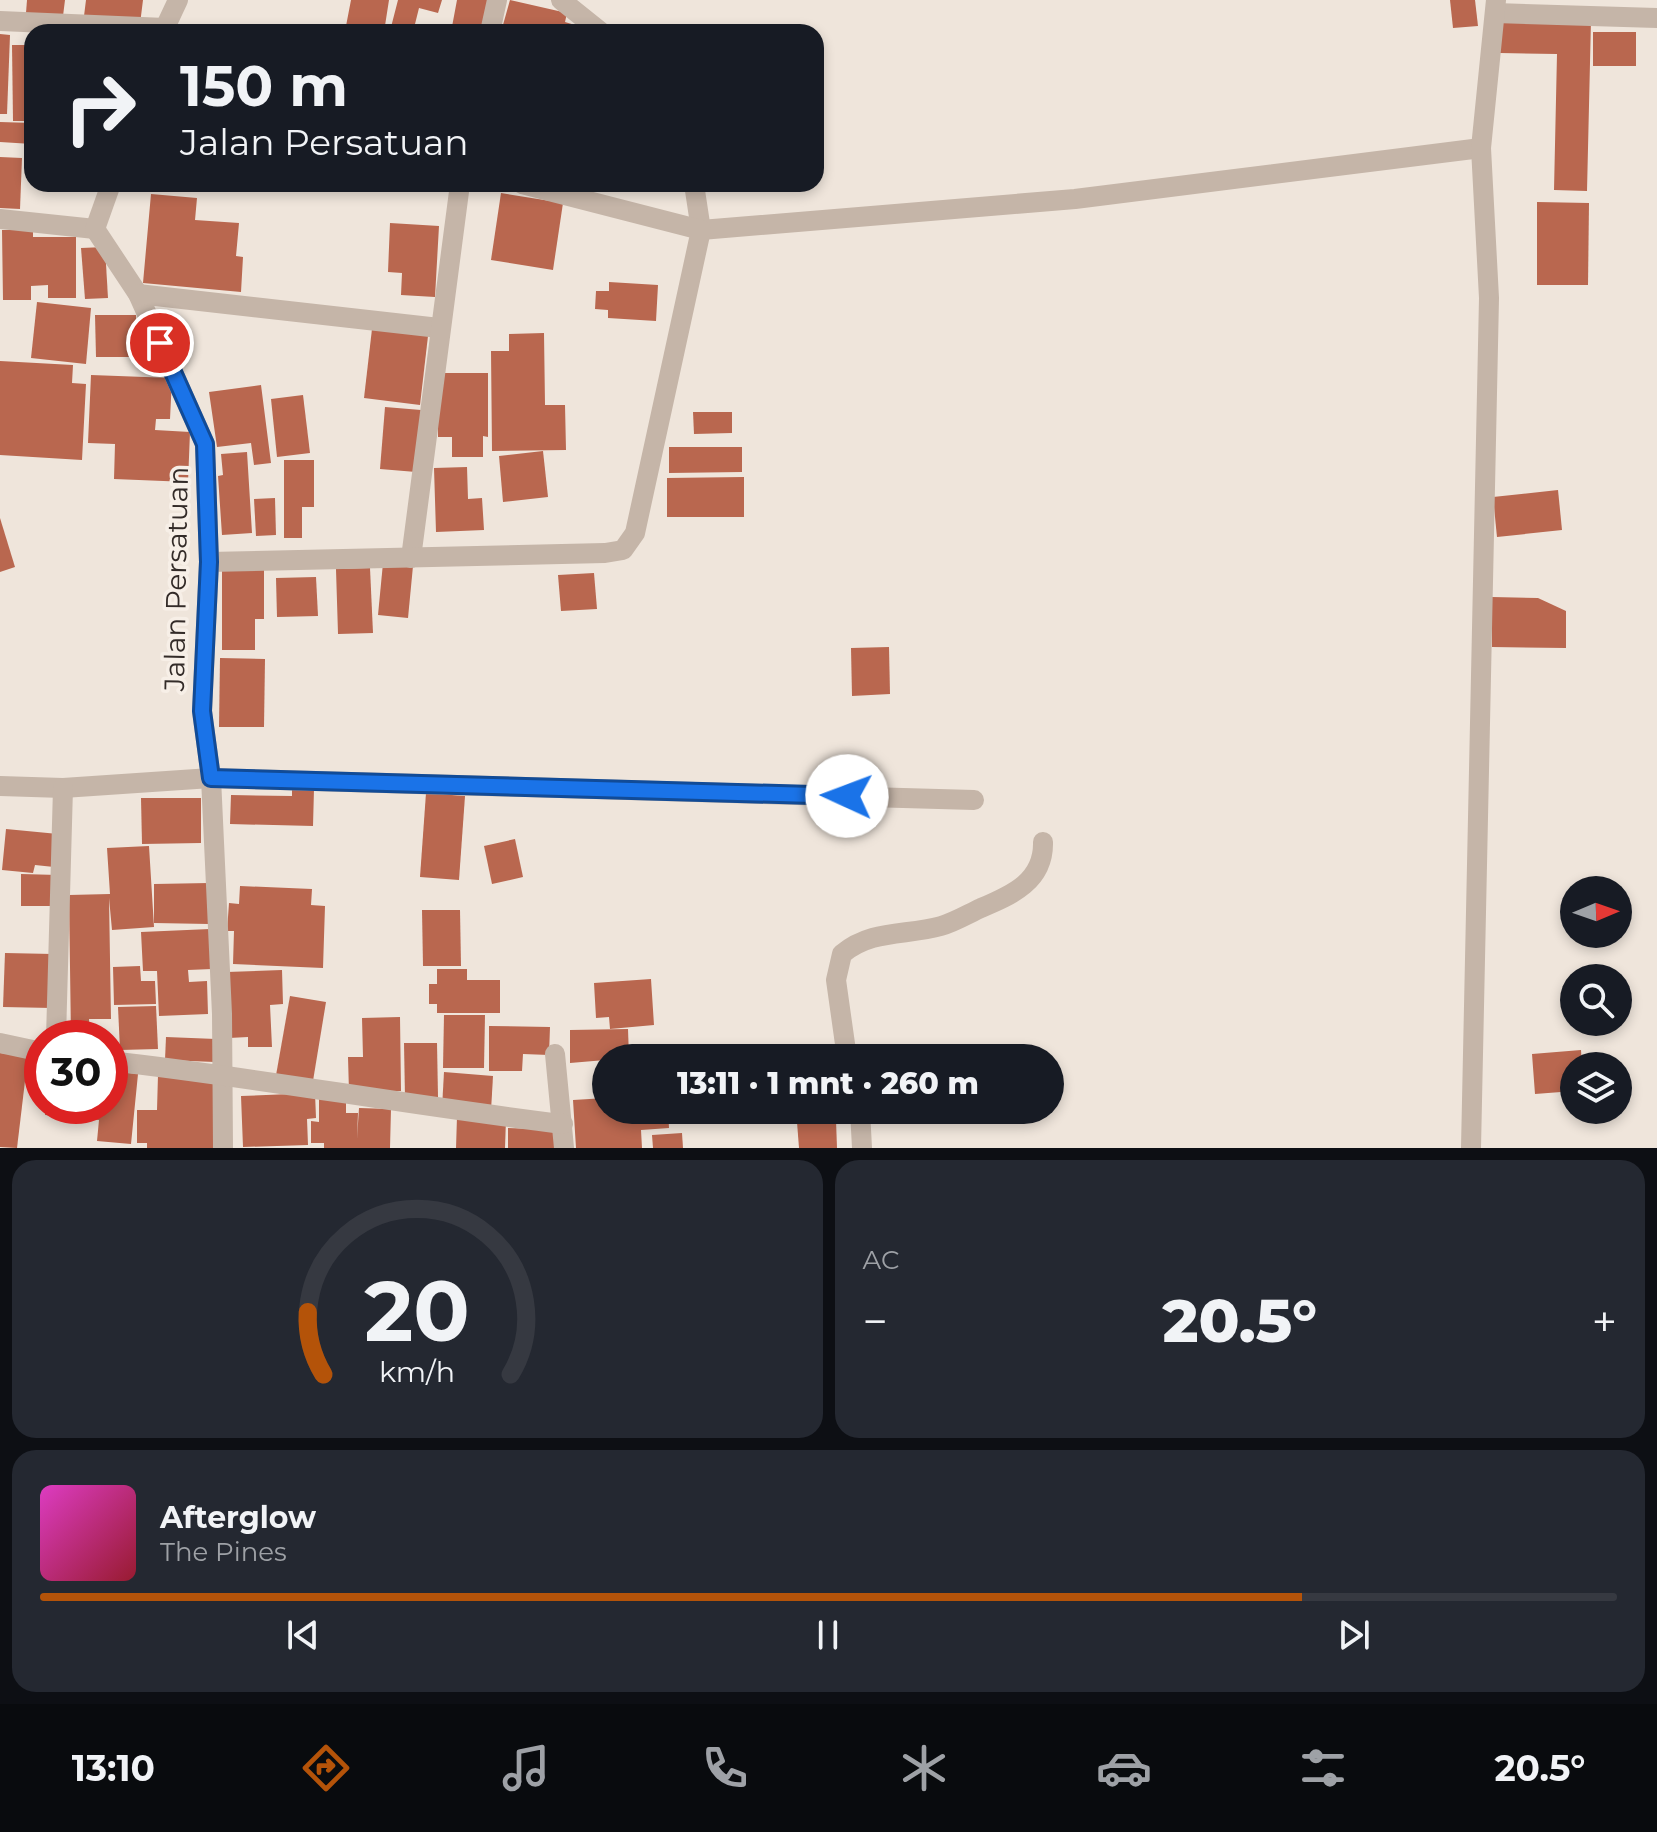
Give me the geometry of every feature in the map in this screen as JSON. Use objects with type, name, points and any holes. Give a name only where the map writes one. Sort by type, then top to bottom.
[{"type":"street","points":[[167,24],[178,0]]},
{"type":"street","points":[[492,24],[497,0]]},
{"type":"street","points":[[561,0],[591,24]]},
{"type":"street","points":[[1471,1148],[1489,298],[1481,148],[1496,7],[1657,18]]},
{"type":"street","points":[[0,21],[55,24]]},
{"type":"street","points":[[553,192],[701,230],[1075,199],[1481,148]]},
{"type":"street","points":[[0,219],[95,229],[108,192]]},
{"type":"street","points":[[411,558],[459,192]]},
{"type":"street","points":[[209,562],[605,553],[623,550],[635,533],[701,230],[695,192]]},
{"type":"street","name":"Jalan Persatuan","points":[[95,229],[138,294],[205,444],[209,562],[202,711],[211,778],[224,1074],[223,1148]]},
{"type":"street","points":[[138,294],[439,328]]},
{"type":"street","points":[[0,786],[63,788],[211,778],[974,800]]},
{"type":"street","points":[[57,1020],[63,788]]},
{"type":"street","points":[[845,1044],[836,980],[842,954],[871,937],[939,927],[1003,899],[1027,884],[1044,856],[1043,842]]},
{"type":"street","points":[[0,1043],[24,1048]]},
{"type":"street","points":[[555,1054],[564,1148]]},
{"type":"street","points":[[128,1063],[224,1074],[396,1103],[563,1124]]},
{"type":"street","points":[[861,1124],[862,1148]]},
{"type":"building","points":[[27,0],[65,0],[63,16],[26,13]]},
{"type":"building","points":[[86,0],[143,0],[140,24],[84,16]]},
{"type":"building","points":[[351,0],[389,0],[385,24],[346,24]]},
{"type":"building","points":[[398,0],[442,0],[438,13],[419,8],[415,24],[392,24]]},
{"type":"building","points":[[457,0],[489,0],[484,24],[452,24]]},
{"type":"building","points":[[510,0],[567,13],[565,22],[572,24],[503,24]]},
{"type":"building","points":[[1450,0],[1475,0],[1478,26],[1453,28]]},
{"type":"building","points":[[1501,18],[1591,20],[1587,191],[1554,190],[1557,54],[1500,53]]},
{"type":"building","points":[[1593,32],[1636,32],[1636,66],[1593,66]]},
{"type":"building","points":[[0,34],[10,35],[7,114],[0,114]]},
{"type":"building","points":[[12,45],[24,45],[24,121],[13,121]]},
{"type":"building","points":[[0,122],[24,123],[24,144],[0,142]]},
{"type":"building","points":[[0,157],[22,158],[20,209],[0,208]]},
{"type":"building","points":[[501,193],[563,203],[553,270],[491,260]]},
{"type":"building","points":[[151,194],[197,198],[195,220],[239,223],[236,256],[243,257],[241,292],[143,283]]},
{"type":"building","points":[[1537,202],[1589,203],[1588,285],[1537,285]]},
{"type":"building","points":[[390,223],[439,226],[435,297],[401,295],[402,273],[388,272]]},
{"type":"building","points":[[2,230],[33,230],[33,237],[76,237],[76,298],[48,298],[48,285],[31,286],[31,300],[3,300]]},
{"type":"building","points":[[105,247],[108,298],[85,299],[81,248]]},
{"type":"building","points":[[609,282],[658,285],[656,321],[608,318],[608,310],[595,309],[596,291],[609,291]]},
{"type":"building","points":[[37,302],[91,308],[86,364],[31,358]]},
{"type":"building","points":[[95,315],[136,315],[137,357],[96,357]]},
{"type":"building","points":[[372,329],[428,336],[420,405],[364,398]]},
{"type":"building","points":[[544,333],[545,405],[565,405],[566,450],[492,451],[491,351],[509,351],[509,334]]},
{"type":"building","points":[[0,361],[73,365],[72,383],[86,384],[82,460],[0,455]]},
{"type":"building","points":[[438,373],[488,373],[488,437],[483,436],[483,457],[452,457],[452,437],[438,437]]},
{"type":"building","points":[[91,375],[172,378],[170,419],[156,419],[155,430],[190,432],[188,482],[114,479],[115,444],[88,443]]},
{"type":"building","points":[[261,385],[271,463],[254,465],[251,443],[217,447],[209,392]]},
{"type":"building","points":[[303,395],[310,453],[277,457],[271,399]]},
{"type":"building","points":[[385,407],[421,410],[416,472],[380,469]]},
{"type":"building","points":[[693,412],[732,412],[732,433],[694,434]]},
{"type":"building","points":[[669,447],[742,447],[742,472],[669,473]]},
{"type":"building","points":[[543,451],[548,497],[503,502],[499,456]]},
{"type":"building","points":[[247,452],[252,533],[222,535],[218,476],[223,475],[221,454]]},
{"type":"building","points":[[284,460],[314,460],[314,507],[302,507],[302,538],[284,538]]},
{"type":"building","points":[[467,467],[468,499],[482,498],[484,530],[436,532],[434,468]]},
{"type":"building","points":[[744,477],[744,517],[667,517],[667,478]]},
{"type":"building","points":[[1558,490],[1562,530],[1497,537],[1493,497]]},
{"type":"building","points":[[275,498],[276,535],[256,536],[254,499]]},
{"type":"building","points":[[0,518],[15,567],[0,572]]},
{"type":"building","points":[[383,563],[413,566],[408,618],[378,615]]},
{"type":"building","points":[[222,565],[264,565],[264,619],[255,619],[255,650],[222,650]]},
{"type":"building","points":[[370,568],[373,633],[338,634],[336,569]]},
{"type":"building","points":[[594,573],[597,609],[561,611],[558,575]]},
{"type":"building","points":[[316,577],[318,616],[277,617],[276,578]]},
{"type":"building","points":[[1492,597],[1538,598],[1566,611],[1566,648],[1492,647]]},
{"type":"building","points":[[889,647],[890,694],[852,696],[851,648]]},
{"type":"building","points":[[220,658],[265,659],[264,727],[219,727]]},
{"type":"building","points":[[292,789],[314,789],[313,826],[230,824],[231,795],[292,796]]},
{"type":"building","points":[[426,793],[465,796],[459,880],[420,877]]},
{"type":"building","points":[[141,798],[201,798],[201,843],[142,844]]},
{"type":"building","points":[[6,829],[58,834],[54,867],[35,865],[33,873],[2,870]]},
{"type":"building","points":[[515,839],[523,877],[492,884],[484,846]]},
{"type":"building","points":[[149,846],[154,927],[112,930],[109,898],[111,1019],[71,1020],[69,895],[110,894],[107,848]]},
{"type":"building","points":[[21,874],[58,875],[58,906],[21,906]]},
{"type":"building","points":[[209,883],[209,924],[154,923],[154,884]]},
{"type":"building","points":[[240,886],[312,889],[311,905],[325,906],[323,968],[233,964],[234,931],[227,931],[229,903],[239,904]]},
{"type":"building","points":[[422,910],[460,910],[461,966],[423,966]]},
{"type":"building","points":[[210,929],[212,969],[188,970],[189,982],[207,981],[208,1014],[159,1016],[157,971],[143,971],[141,932]]},
{"type":"building","points":[[5,953],[53,954],[52,1008],[3,1007]]},
{"type":"building","points":[[140,966],[141,981],[155,981],[156,1004],[114,1005],[113,967]]},
{"type":"building","points":[[437,969],[467,969],[467,980],[500,980],[500,1013],[437,1013],[437,1004],[429,1004],[429,984],[437,984]]},
{"type":"building","points":[[282,970],[283,1004],[270,1005],[272,1047],[248,1047],[248,1037],[229,1038],[227,972]]},
{"type":"building","points":[[651,979],[654,1025],[610,1029],[609,1017],[596,1018],[594,983]]},
{"type":"building","points":[[290,996],[326,1002],[312,1087],[275,1081]]},
{"type":"building","points":[[156,1006],[158,1049],[128,1050],[128,1020],[119,1020],[118,1007]]},
{"type":"building","points":[[444,1015],[485,1015],[484,1068],[443,1068]]},
{"type":"building","points":[[400,1017],[401,1091],[349,1092],[348,1057],[363,1057],[362,1018]]},
{"type":"building","points":[[489,1026],[550,1027],[549,1055],[523,1054],[522,1071],[489,1071]]},
{"type":"building","points":[[628,1029],[629,1044],[592,1044],[592,1061],[570,1063],[570,1030]]},
{"type":"building","points":[[166,1037],[216,1039],[215,1062],[165,1060]]},
{"type":"building","points":[[404,1043],[437,1043],[438,1097],[405,1098]]},
{"type":"building","points":[[1581,1050],[1581,1052],[1560,1052],[1560,1092],[1535,1094],[1532,1054]]},
{"type":"building","points":[[0,1053],[24,1056],[24,1089],[17,1148],[0,1147]]},
{"type":"building","points":[[444,1072],[493,1076],[491,1111],[442,1108]]},
{"type":"building","points":[[128,1073],[138,1074],[131,1144],[97,1141],[99,1124],[128,1124]]},
{"type":"building","points":[[158,1075],[217,1082],[216,1148],[147,1148],[147,1143],[137,1143],[137,1110],[157,1110]]},
{"type":"building","points":[[315,1093],[316,1118],[307,1119],[308,1145],[243,1147],[241,1096]]},
{"type":"building","points":[[319,1096],[346,1096],[346,1113],[358,1113],[357,1139],[359,1108],[391,1109],[390,1148],[324,1148],[324,1143],[311,1143],[311,1121],[319,1122]]},
{"type":"building","points":[[592,1099],[592,1124],[669,1124],[669,1128],[641,1130],[642,1148],[576,1148],[573,1100]]},
{"type":"building","points":[[457,1117],[506,1119],[505,1148],[456,1148]]},
{"type":"building","points":[[797,1124],[836,1124],[837,1148],[799,1148]]},
{"type":"building","points":[[508,1128],[560,1130],[559,1148],[508,1148]]},
{"type":"building","points":[[682,1133],[683,1148],[653,1148],[652,1135]]},
{"type":"route","points":[[160,343],[205,444],[209,562],[202,711],[211,778],[847,796]]}]
